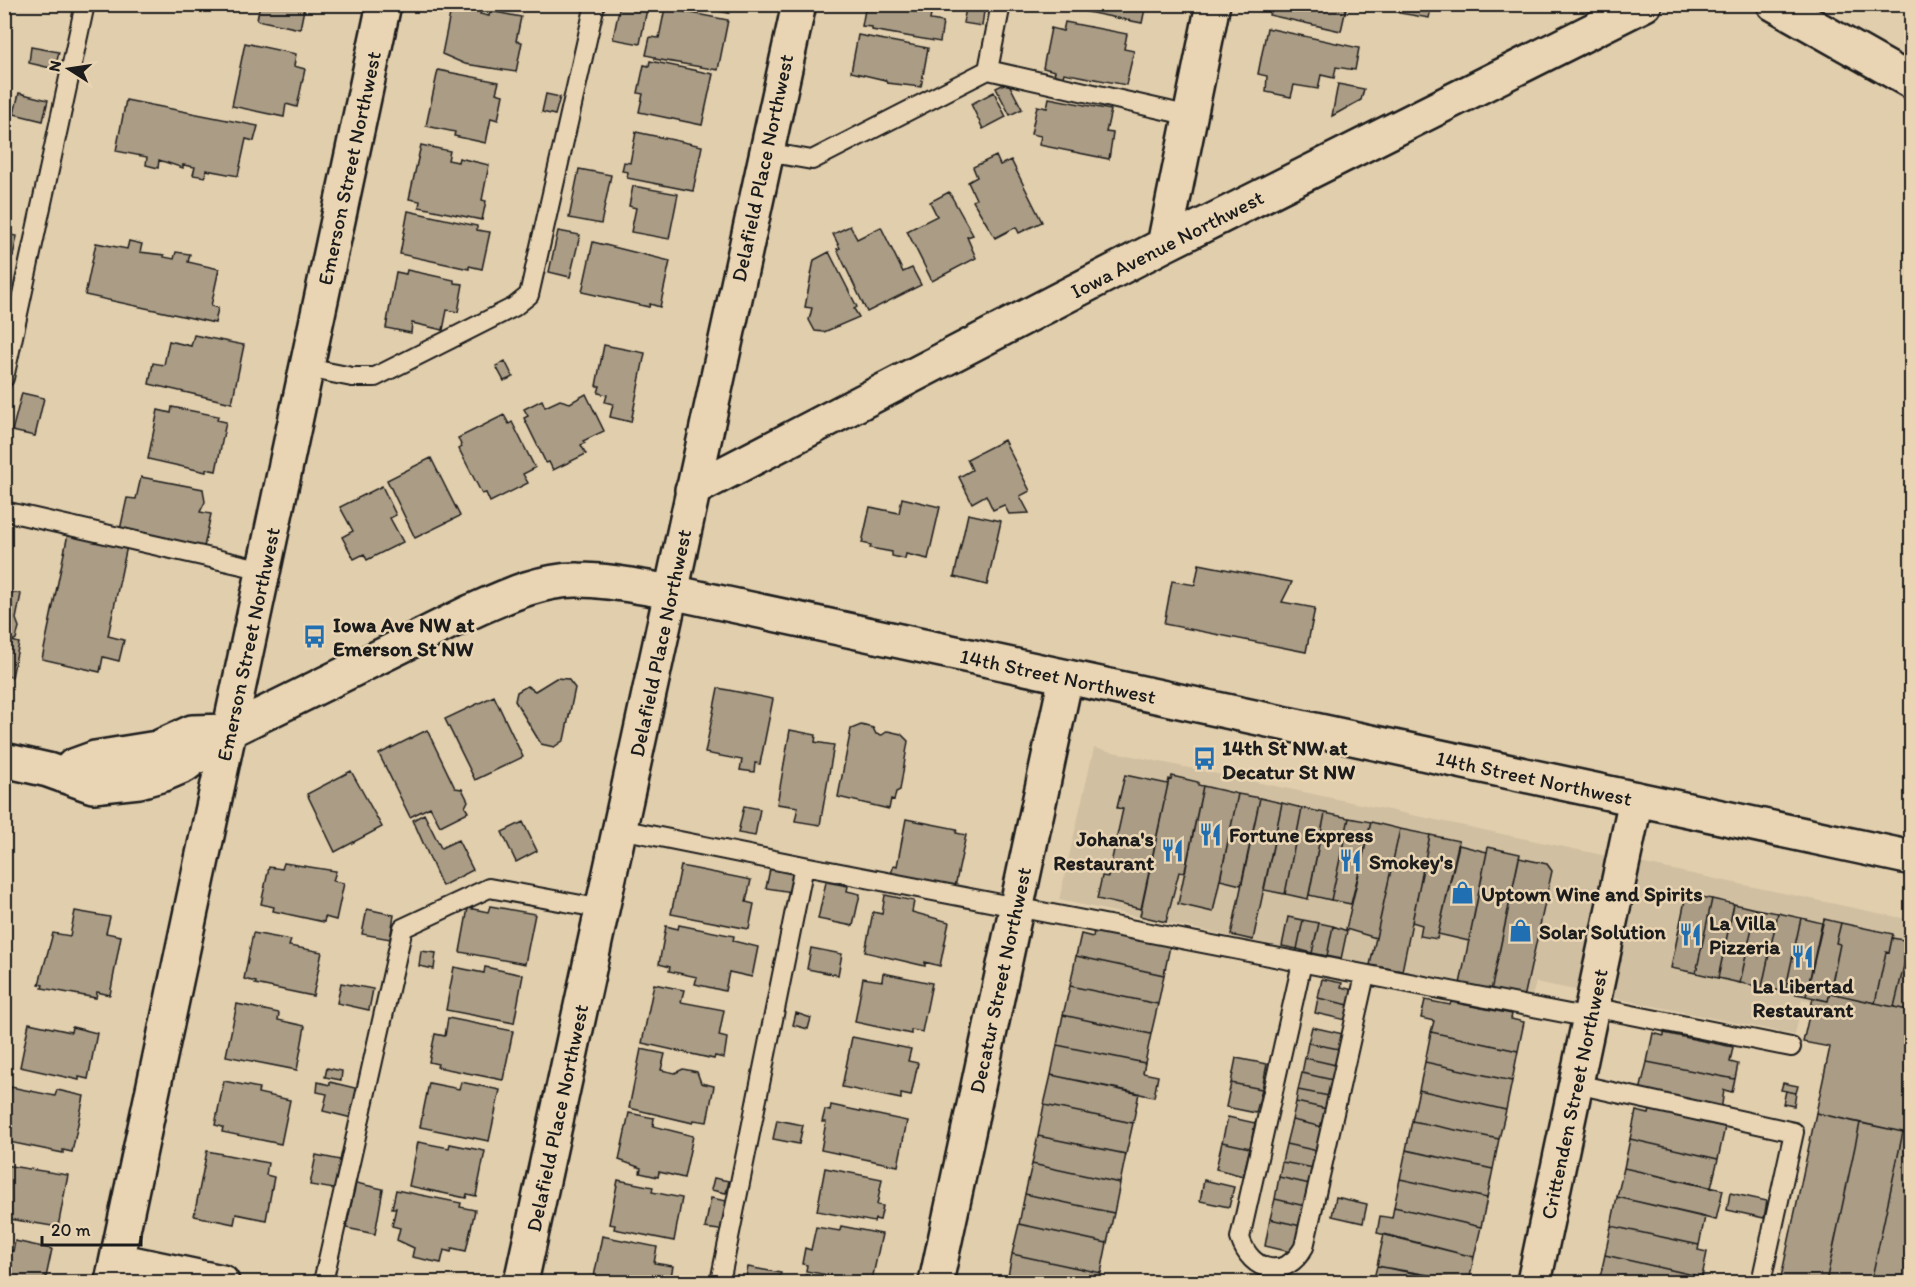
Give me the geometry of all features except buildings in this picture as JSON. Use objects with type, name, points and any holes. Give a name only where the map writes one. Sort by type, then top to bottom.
[{"type":"street","name":"Emerson Street Northwest","points":[[115,1271],[384,4]]},
{"type":"street","name":"Delafield Place Northwest","points":[[521,1282],[799,4]]},
{"type":"street","points":[[1164,245],[1214,4]]},
{"type":"street","name":"Iowa Avenue Northwest","points":[[692,490],[1164,245],[1645,4]]},
{"type":"street","points":[[1773,5],[1911,82]]},
{"type":"street","name":"14th Street Northwest","points":[[4,760],[93,786],[138,781],[185,765],[230,731],[507,595],[541,585],[576,579],[671,592],[1911,858]]},
{"type":"street","name":"Decatur Street Northwest","points":[[936,1282],[1066,677]]},
{"type":"street","name":"Crittenden Street Northwest","points":[[1534,1282],[1636,800]]},
{"type":"street","points":[[115,1271],[222,1282]]},
{"type":"lane","points":[[4,378],[85,4]]},
{"type":"lane","points":[[307,368],[352,377],[375,377],[514,307],[529,295],[595,4]]},
{"type":"lane","points":[[988,70],[1001,4]]},
{"type":"lane","points":[[766,152],[812,160],[988,70],[1191,116]]},
{"type":"lane","points":[[4,511],[264,570]]},
{"type":"lane","points":[[620,829],[1365,975],[1791,1047]]},
{"type":"lane","points":[[720,1282],[804,866]]},
{"type":"lane","points":[[323,1282],[403,928],[489,888],[603,909]]},
{"type":"lane","points":[[1302,963],[1240,1238],[1245,1253],[1255,1263],[1270,1268],[1286,1268],[1296,1261],[1305,1247],[1365,975]]},
{"type":"lane","points":[[1576,1084],[1794,1132],[1761,1282]]},
{"type":"shaded area","points":[[1094,748],[1911,920],[1911,1021],[1802,1000],[1795,1035],[1536,982],[1531,1000],[1059,900]]},
{"type":"place","name":"Iowa Ave NW at Emerson St NW","points":[[315,636]]},
{"type":"place","name":"14th St NW at Decatur St NW","points":[[1204,759]]},
{"type":"place","name":"Fortune Express","points":[[1211,834]]},
{"type":"place","name":"Johana's Restaurant","points":[[1172,850]]},
{"type":"place","name":"Smokey's","points":[[1351,861]]},
{"type":"place","name":"Uptown Wine and Spirits","points":[[1463,893]]},
{"type":"place","name":"Solar Solution","points":[[1521,931]]},
{"type":"place","name":"La Villa Pizzeria","points":[[1691,934]]},
{"type":"place","name":"La Libertad Restaurant","points":[[1803,957]]}]
